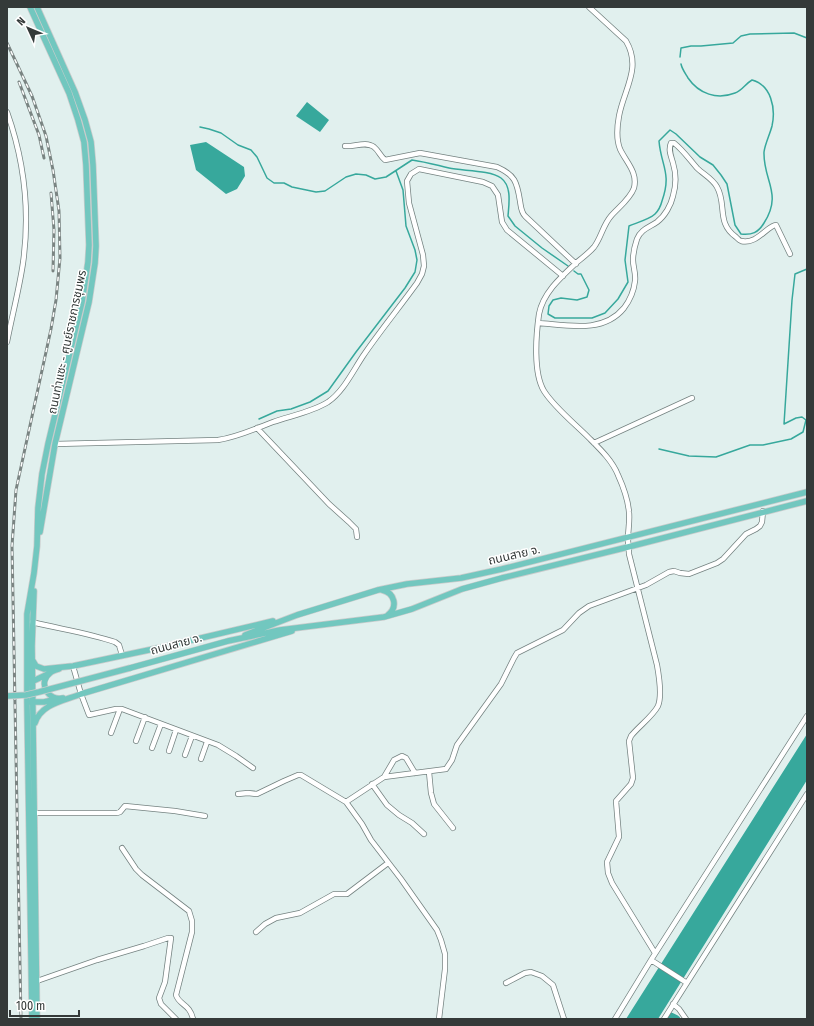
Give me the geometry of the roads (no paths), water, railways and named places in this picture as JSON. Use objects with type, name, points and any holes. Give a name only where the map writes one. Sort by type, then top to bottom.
[{"type":"main road","name":"ถนนท่าแซะ - ศูนย์ราชการชุมพร","points":[[30,7],[74,106],[84,142],[89,245],[82,302],[48,444],[40,493],[34,581]]},
{"type":"main road","name":"ถนนท่าแซะ - ศูนย์ราชการชุมพร","points":[[36,7],[81,106],[91,142],[96,246],[95,263],[88,307],[55,444],[49,474],[45,510],[37,546]]},
{"type":"main road","points":[[48,444],[55,444]]},
{"type":"main road","name":"ถนนสาย จ.","points":[[228,641],[296,615],[378,590],[407,584],[461,578],[628,538],[807,492]]},
{"type":"main road","name":"ถนนสาย จ.","points":[[7,696],[26,695],[39,692],[228,641],[280,630],[384,618],[412,609],[462,589],[807,501]]},
{"type":"main road","points":[[30,683],[34,581]]},
{"type":"main road","points":[[34,581],[27,614],[30,683],[33,882],[38,1019]]},
{"type":"main road","points":[[378,590],[389,593],[394,600],[391,613],[384,618]]},
{"type":"main road","points":[[30,683],[49,673],[73,666],[261,625],[296,615]]},
{"type":"main road","points":[[33,727],[38,715],[48,706],[81,694],[301,628]]},
{"type":"main road","points":[[32,659],[36,666],[44,669],[73,666]]},
{"type":"main road","points":[[49,673],[45,682],[46,691],[52,697],[60,699]]},
{"type":"main road","points":[[30,702],[44,702],[81,694]]},
{"type":"main road","points":[[30,702],[33,727],[34,813],[32,1019]]},
{"type":"street","points":[[589,7],[626,41],[633,58],[630,79],[620,115],[617,136],[620,149],[633,172],[635,180],[634,188],[629,197],[606,222],[595,245],[563,276],[543,301],[538,323],[537,365],[543,389],[551,400],[610,461],[618,474],[628,503],[628,547],[630,561],[657,666],[659,702],[655,710],[630,736],[629,741],[633,778],[631,784],[616,801],[619,837],[606,862],[612,883],[655,953]]},
{"type":"street","points":[[7,112],[13,129],[22,167],[24,194],[24,242],[22,264],[7,342]]},
{"type":"street","points":[[538,323],[592,326],[609,321],[622,311],[628,303],[635,282],[636,276],[633,260],[637,239],[642,231],[658,221],[664,214],[673,197],[675,178],[670,154],[671,143],[674,142],[698,169],[717,186],[722,199],[722,214],[732,235],[741,241],[750,241],[759,237],[772,226],[776,225],[790,254]]},
{"type":"street","points":[[345,146],[364,144],[372,145],[385,160],[420,153],[497,167],[504,170],[518,185],[522,213],[576,264]]},
{"type":"street","points":[[55,444],[218,440],[232,438],[328,402],[337,394],[422,274],[424,266],[423,255],[409,203],[407,181],[411,174],[419,169],[483,182],[492,186],[498,194],[502,222],[507,230],[563,276]]},
{"type":"street","points":[[594,443],[692,398]]},
{"type":"street","points":[[257,428],[329,504],[356,529],[357,537]]},
{"type":"street","points":[[346,802],[384,777],[442,770],[448,767],[457,745],[501,684],[518,653],[563,630],[579,613],[589,606],[646,585],[669,572],[674,571],[689,574],[717,563],[723,559],[746,534],[760,526],[763,511]]},
{"type":"street","points":[[32,622],[115,642],[119,645],[122,655]]},
{"type":"street","points":[[73,666],[89,715],[120,709],[145,717],[218,746],[253,768]]},
{"type":"street","points":[[111,732],[120,709]]},
{"type":"street","points":[[615,1019],[650,960],[807,716]]},
{"type":"street","points":[[136,741],[145,717]]},
{"type":"street","points":[[152,748],[161,724]]},
{"type":"street","points":[[169,751],[176,730]]},
{"type":"street","points":[[185,756],[192,736]]},
{"type":"street","points":[[201,759],[207,742]]},
{"type":"street","points":[[384,777],[394,760],[402,756],[406,758],[415,773]]},
{"type":"street","points":[[429,772],[431,793],[434,804],[453,828]]},
{"type":"street","points":[[238,794],[257,794],[284,781],[301,775],[346,802],[362,824],[370,840],[401,879],[434,926],[441,940],[445,954],[445,969],[439,1019]]},
{"type":"street","points":[[372,784],[387,805],[412,823],[424,834]]},
{"type":"street","points":[[664,1019],[807,794]]},
{"type":"street","points":[[34,813],[117,813],[120,812],[125,806],[175,811],[205,816]]},
{"type":"street","points":[[122,848],[142,875],[189,911],[191,916],[192,932],[176,995],[177,998],[188,1007],[193,1019]]},
{"type":"street","points":[[256,932],[265,924],[276,918],[300,913],[334,894],[347,894],[388,863]]},
{"type":"street","points":[[37,981],[96,960],[170,938],[165,982],[159,998],[161,1004],[176,1019]]},
{"type":"street","points":[[650,960],[687,983]]},
{"type":"street","points":[[506,983],[525,973],[531,972],[542,976],[553,985],[564,1019]]},
{"type":"street","points":[[673,1004],[679,1009],[686,1019]]},
{"type":"waterway","points":[[680,57],[681,48],[733,43],[741,36],[750,34],[794,33],[807,38]]},
{"type":"waterway","points":[[574,271],[581,274],[589,290],[587,297],[577,300],[561,298],[553,300],[549,306],[548,314],[555,318],[592,318],[605,313],[618,299],[628,282],[625,260],[629,226],[653,216],[662,203],[665,191],[666,176],[659,141],[670,130],[700,157],[713,165],[721,175],[727,184],[735,225],[741,234],[754,233],[764,223],[772,203],[771,187],[764,162],[765,146],[773,119],[771,98],[768,92],[764,87],[752,80],[740,91],[728,95],[715,96],[703,92],[692,84],[681,64]]},
{"type":"waterway","points":[[200,127],[221,133],[238,145],[251,150],[257,157],[267,178],[274,183],[284,183],[292,187],[316,192],[325,191],[346,177],[356,174],[366,175],[375,179],[386,177],[412,160],[449,168],[496,175],[501,178],[507,186],[509,196],[508,216],[515,226],[542,248],[568,266]]},
{"type":"waterway","points":[[259,419],[277,411],[291,409],[310,402],[328,391],[405,288],[415,272],[417,260],[406,226],[403,190],[396,171]]},
{"type":"waterway","points":[[659,449],[689,456],[716,457],[750,445],[763,445],[791,439],[803,432],[806,420],[802,417],[796,418],[784,424],[795,274],[807,269]]},
{"type":"waterway","points":[[672,1017],[676,1019]]},
{"type":"railway","points":[[7,43],[32,96],[46,136],[59,211],[60,258],[56,300],[51,329],[16,490],[12,546],[21,1019]]},
{"type":"railway","points":[[19,82],[39,135],[44,158]]},
{"type":"railway","points":[[51,193],[54,230],[53,271]]}]
